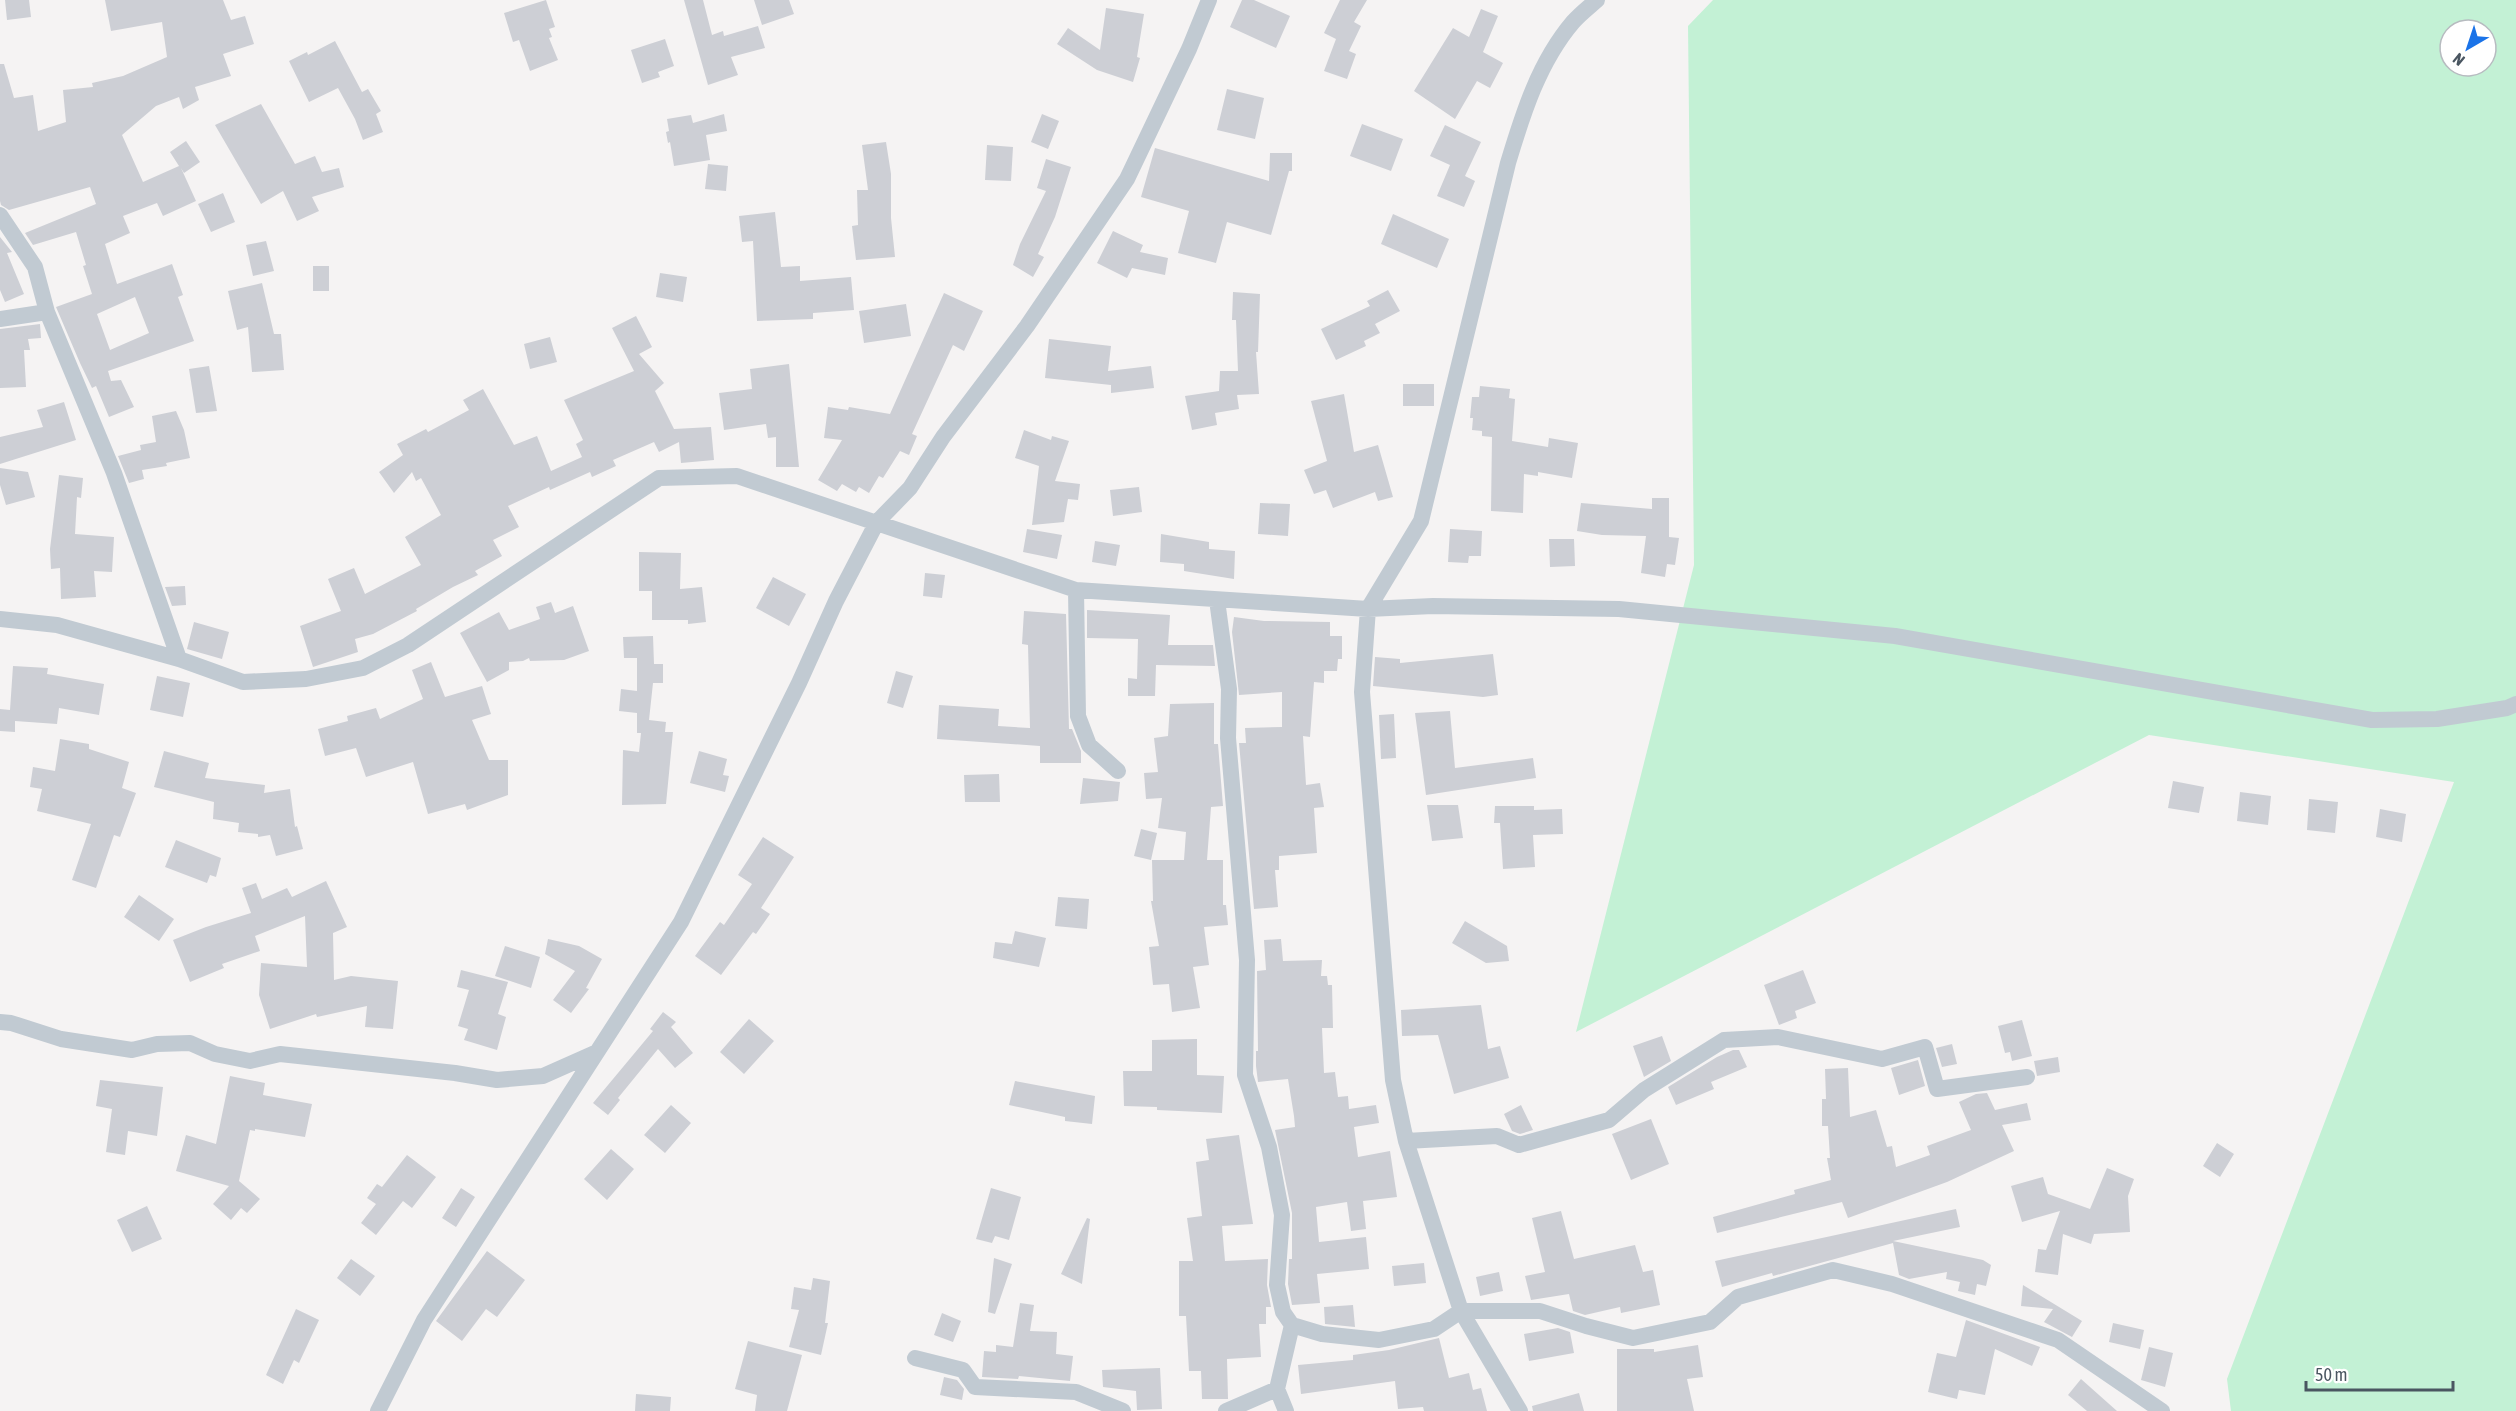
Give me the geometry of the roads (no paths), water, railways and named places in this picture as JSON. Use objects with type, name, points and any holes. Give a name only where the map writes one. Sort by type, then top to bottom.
[{"type":"street","points":[[378,1411],[424,1320],[681,922],[799,683],[836,601],[877,522],[910,488],[943,437],[1027,326],[1127,179],[1189,49],[1209,0]]},
{"type":"street","points":[[1520,1411],[1461,1311],[1406,1141],[1393,1080],[1362,692],[1368,609],[1421,521],[1508,163],[1525,108],[1543,67],[1573,22],[1597,0]]},
{"type":"street","points":[[0,215],[35,267],[46,312],[114,473],[179,659]]},
{"type":"street","points":[[0,319],[46,312]]},
{"type":"street","points":[[0,619],[57,625],[179,659],[243,682],[306,679],[363,668],[408,645],[659,478],[736,476],[1076,590],[1368,609],[1433,606],[1619,609],[1895,636],[2372,720],[2437,719],[2507,708],[2516,704]]},
{"type":"street","points":[[1076,590],[1078,717],[1089,745],[1118,771]]},
{"type":"street","points":[[1216,600],[1229,689],[1228,738],[1246,960],[1245,1075],[1269,1147],[1282,1215],[1277,1285],[1284,1312],[1292,1325],[1322,1335],[1379,1340],[1434,1329],[1461,1311],[1540,1311],[1633,1338],[1710,1322],[1738,1298],[1833,1270],[1892,1284],[2058,1340],[2162,1411]]},
{"type":"street","points":[[0,1022],[11,1023],[61,1039],[132,1050],[157,1044],[190,1043],[215,1054],[250,1061],[280,1054],[455,1073],[497,1080],[543,1076],[597,1053]]},
{"type":"street","points":[[1406,1141],[1497,1136],[1519,1145],[1609,1120],[1644,1090],[1724,1040],[1778,1037],[1882,1059],[1925,1047],[1937,1089],[2027,1077]]},
{"type":"street","points":[[1286,1411],[1277,1389],[1292,1325]]},
{"type":"street","points":[[915,1358],[963,1370],[975,1387],[1076,1392],[1123,1411]]},
{"type":"street","points":[[1226,1411],[1277,1389]]}]
